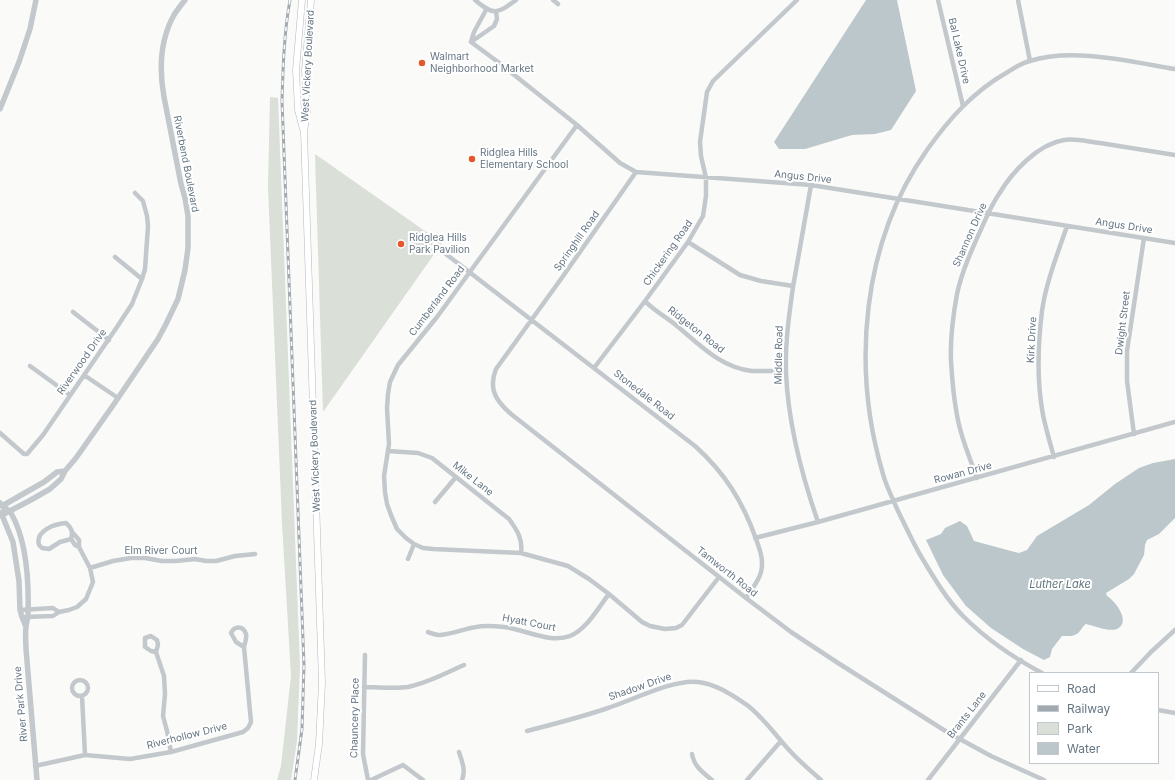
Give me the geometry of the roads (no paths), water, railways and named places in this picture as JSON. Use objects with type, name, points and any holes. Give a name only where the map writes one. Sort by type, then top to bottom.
[{"type":"main road","name":"West Vickery Boulevard","points":[[302,0],[296,70],[298,110],[304,132]]},
{"type":"main road","name":"West Vickery Boulevard","points":[[311,0],[305,70],[307,111],[304,132],[322,651],[322,707],[314,780]]},
{"type":"street","points":[[0,109],[20,62],[30,30],[36,0]]},
{"type":"street","name":"Riverbend Boulevard","points":[[2,515],[50,489],[60,479],[158,339],[178,299],[185,270],[188,248],[188,216],[161,83],[161,68],[164,41],[174,16],[185,0]]},
{"type":"street","points":[[475,0],[486,10],[496,12],[502,11],[516,0]]},
{"type":"street","points":[[553,0],[558,4]]},
{"type":"street","name":"Chickering Road","points":[[594,368],[688,242],[703,216],[706,196],[706,178],[701,156],[700,142],[707,92],[714,81],[797,0]]},
{"type":"street","name":"Bal Lake Drive","points":[[938,0],[963,106]]},
{"type":"street","points":[[1018,0],[1030,61]]},
{"type":"street","points":[[471,42],[474,32],[486,10]]},
{"type":"street","points":[[471,42],[494,26],[497,19],[496,12]]},
{"type":"street","name":"Angus Drive","points":[[471,42],[577,125],[620,164],[636,172],[811,186],[1175,243]]},
{"type":"street","points":[[1040,672],[994,642],[962,614],[942,589],[912,541],[883,476],[872,427],[867,395],[865,356],[873,280],[887,230],[899,199],[913,172],[946,123],[971,98],[990,82],[1017,66],[1030,61],[1057,56],[1111,58],[1175,69]]},
{"type":"street","name":"Cumberland Road","points":[[414,544],[397,529],[390,515],[385,492],[384,476],[389,444],[387,408],[390,382],[398,365],[437,317],[577,125]]},
{"type":"street","name":"Shannon Drive","points":[[977,478],[969,456],[956,409],[951,345],[957,294],[964,269],[999,194],[1026,161],[1036,153],[1052,144],[1064,140],[1080,140],[1175,155]]},
{"type":"street","name":"Springhill Road","points":[[531,320],[636,172]]},
{"type":"street","name":"Middle Road","points":[[811,186],[790,305],[787,334],[786,371],[790,420],[796,449],[818,522]]},
{"type":"street","name":"Riverwood Drive","points":[[0,433],[24,454],[27,454],[43,435],[132,304],[142,279],[146,259],[148,226],[143,201],[135,193]]},
{"type":"street","name":"Kirk Drive","points":[[1054,457],[1043,414],[1039,376],[1040,336],[1042,311],[1046,290],[1067,226]]},
{"type":"street","name":"Dwight Street","points":[[1134,434],[1127,381],[1127,351],[1144,238]]},
{"type":"street","points":[[688,242],[740,275],[761,281],[794,286]]},
{"type":"street","name":"Stonedale Road","points":[[442,251],[706,455],[731,485],[742,504],[763,560],[761,572],[746,598]]},
{"type":"street","points":[[115,257],[142,279]]},
{"type":"street","name":"Ridgeton Road","points":[[645,301],[710,354],[734,367],[752,371],[786,371]]},
{"type":"street","points":[[73,312],[108,340]]},
{"type":"street","name":"Tamworth Road","points":[[531,320],[493,375],[494,394],[503,407],[791,632],[960,739],[991,756],[1044,780]]},
{"type":"street","points":[[30,366],[70,395]]},
{"type":"street","points":[[84,375],[118,398]]},
{"type":"street","name":"Rowan Drive","points":[[755,538],[1054,457],[1175,422]]},
{"type":"street","name":"Mike Lane","points":[[388,450],[418,453],[432,458],[509,519],[520,537],[522,545],[520,553]]},
{"type":"street","name":"Riverbend Boulevard","points":[[1,504],[44,482],[57,472],[65,471]]},
{"type":"street","points":[[435,502],[456,477]]},
{"type":"street","points":[[1,504],[10,511]]},
{"type":"street","name":"River Park Drive","points":[[1,504],[2,515],[13,542],[19,581],[20,610],[26,627]]},
{"type":"street","name":"River Park Drive","points":[[10,511],[21,540],[28,580],[26,649],[37,780]]},
{"type":"street","points":[[22,617],[53,616],[59,612],[77,607],[86,599],[93,582],[90,568],[79,547],[79,540],[70,527],[66,524],[60,524],[49,527],[40,534],[38,537],[38,542],[42,548],[49,548],[60,542],[71,539]]},
{"type":"street","points":[[71,539],[73,533]]},
{"type":"street","points":[[71,539],[75,545],[79,547]]},
{"type":"street","points":[[408,559],[414,544],[423,548],[433,549],[520,553],[568,566],[609,594],[642,622],[659,629],[671,629],[682,624],[719,577]]},
{"type":"street","name":"Elm River Court","points":[[90,568],[113,561],[131,558],[146,558],[176,562],[195,558],[216,562],[235,556],[255,554]]},
{"type":"street","name":"Hyatt Court","points":[[428,632],[439,635],[477,627],[495,626],[511,628],[552,638],[562,638],[570,636],[580,630],[588,622],[609,594]]},
{"type":"street","points":[[20,610],[28,608],[53,608],[59,612]]},
{"type":"street","points":[[1132,672],[1175,630]]},
{"type":"street","name":"Riverhollow Drive","points":[[35,766],[84,755],[130,759],[171,752],[243,732],[248,728],[251,722],[244,647]]},
{"type":"street","points":[[156,652],[164,676],[165,694],[163,716],[171,752]]},
{"type":"street","name":"Chauncery Place","points":[[365,655],[363,754],[368,780]]},
{"type":"street","name":"Brants Lane","points":[[928,780],[1021,660]]},
{"type":"street","points":[[364,686],[394,688],[407,687],[420,684],[464,665]]},
{"type":"street","name":"Shadow Drive","points":[[527,731],[608,708],[680,683],[697,682],[727,692],[747,705],[761,718],[802,764],[822,780]]},
{"type":"street","points":[[82,696],[84,755]]},
{"type":"street","points":[[1159,710],[1175,713]]},
{"type":"street","points":[[747,780],[781,741]]},
{"type":"street","points":[[459,752],[464,766],[464,775],[462,780]]},
{"type":"street","points":[[692,754],[697,767],[712,780]]},
{"type":"street","points":[[371,780],[403,765],[422,780]]},
{"type":"water","points":[[866,0],[897,0],[916,91],[891,130],[875,134],[852,135],[805,149],[779,149],[774,142]]},
{"type":"water","name":"Luther Lake","points":[[1175,459],[1175,518],[1159,534],[1147,540],[1144,555],[1134,574],[1129,579],[1106,593],[1121,612],[1123,622],[1121,626],[1117,629],[1110,630],[1086,624],[1075,635],[1062,636],[1052,649],[1050,657],[1044,660],[1023,649],[991,628],[966,606],[943,575],[926,540],[941,534],[945,528],[960,521],[967,526],[974,541],[1019,553],[1027,550],[1037,536],[1089,505],[1115,484],[1139,468],[1153,463]]},
{"type":"railway","points":[[290,0],[285,37],[282,101],[304,665],[302,729],[295,780]]},
{"type":"place","name":"Walmart Neighborhood Market","points":[[422,63]]},
{"type":"place","name":"Ridglea Hills Elementary School","points":[[472,159]]},
{"type":"place","name":"Ridglea Hills Park Pavilion","points":[[401,244]]}]
